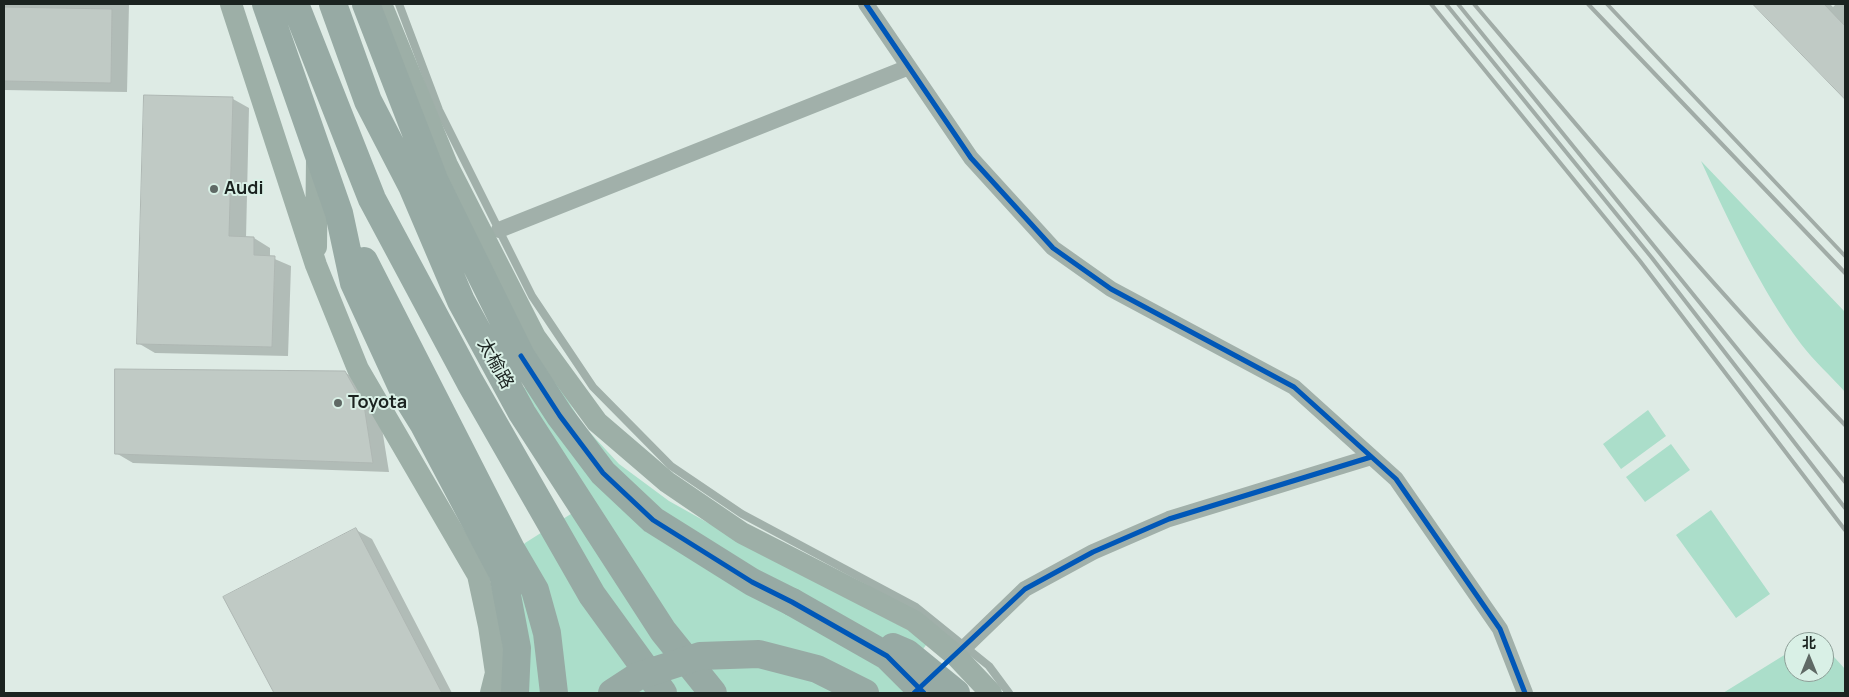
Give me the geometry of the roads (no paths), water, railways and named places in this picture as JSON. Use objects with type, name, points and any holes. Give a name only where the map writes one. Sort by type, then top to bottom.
[{"type":"highway","points":[[266,4],[339,213],[503,574],[517,648],[515,693]]},
{"type":"highway","name":"太榆路","points":[[295,4],[377,208],[470,382],[592,595],[662,693]]},
{"type":"highway","name":"太榆路","points":[[333,4],[368,101],[412,186],[461,301],[522,413],[662,630],[713,693]]},
{"type":"highway","points":[[366,4],[435,182],[521,356],[560,416],[603,473],[653,520],[752,582],[887,656],[924,693]]},
{"type":"highway","points":[[434,420],[535,590],[547,633],[554,693]]},
{"type":"highway","points":[[818,617],[906,653],[956,693]]},
{"type":"highway","points":[[612,693],[638,676],[700,656],[759,654],[817,670],[865,693]]},
{"type":"main road","points":[[231,4],[316,265],[358,369],[478,575],[489,626],[496,673],[491,693]]},
{"type":"main road","points":[[381,4],[447,165],[526,320],[535,337],[597,422],[666,482],[742,532],[914,621],[960,651],[991,693]]},
{"type":"main road","points":[[316,265],[317,151]]},
{"type":"main road","points":[[914,693],[960,651]]},
{"type":"street","points":[[866,4],[971,158],[1053,248],[1111,289],[1294,387],[1396,479],[1500,629],[1525,693]]},
{"type":"street","points":[[499,230],[909,67]]},
{"type":"street","points":[[960,651],[1025,589],[1093,552],[1169,519],[1371,457]]},
{"type":"lane","points":[[400,4],[439,110],[532,296],[593,387],[671,466],[742,514],[916,606],[960,651],[989,666],[1009,693]]},
{"type":"railway","points":[[1431,4],[1640,261],[1845,530]]},
{"type":"railway","points":[[1446,4],[1652,258],[1845,508]]},
{"type":"railway","points":[[1458,4],[1845,482]]},
{"type":"railway","points":[[1474,4],[1702,270],[1845,425]]},
{"type":"railway","points":[[1588,4],[1845,273]]},
{"type":"railway","points":[[1607,4],[1845,256]]},
{"type":"place","name":"Audi","points":[[214,189]]},
{"type":"place","name":"Toyota","points":[[338,403]]}]
